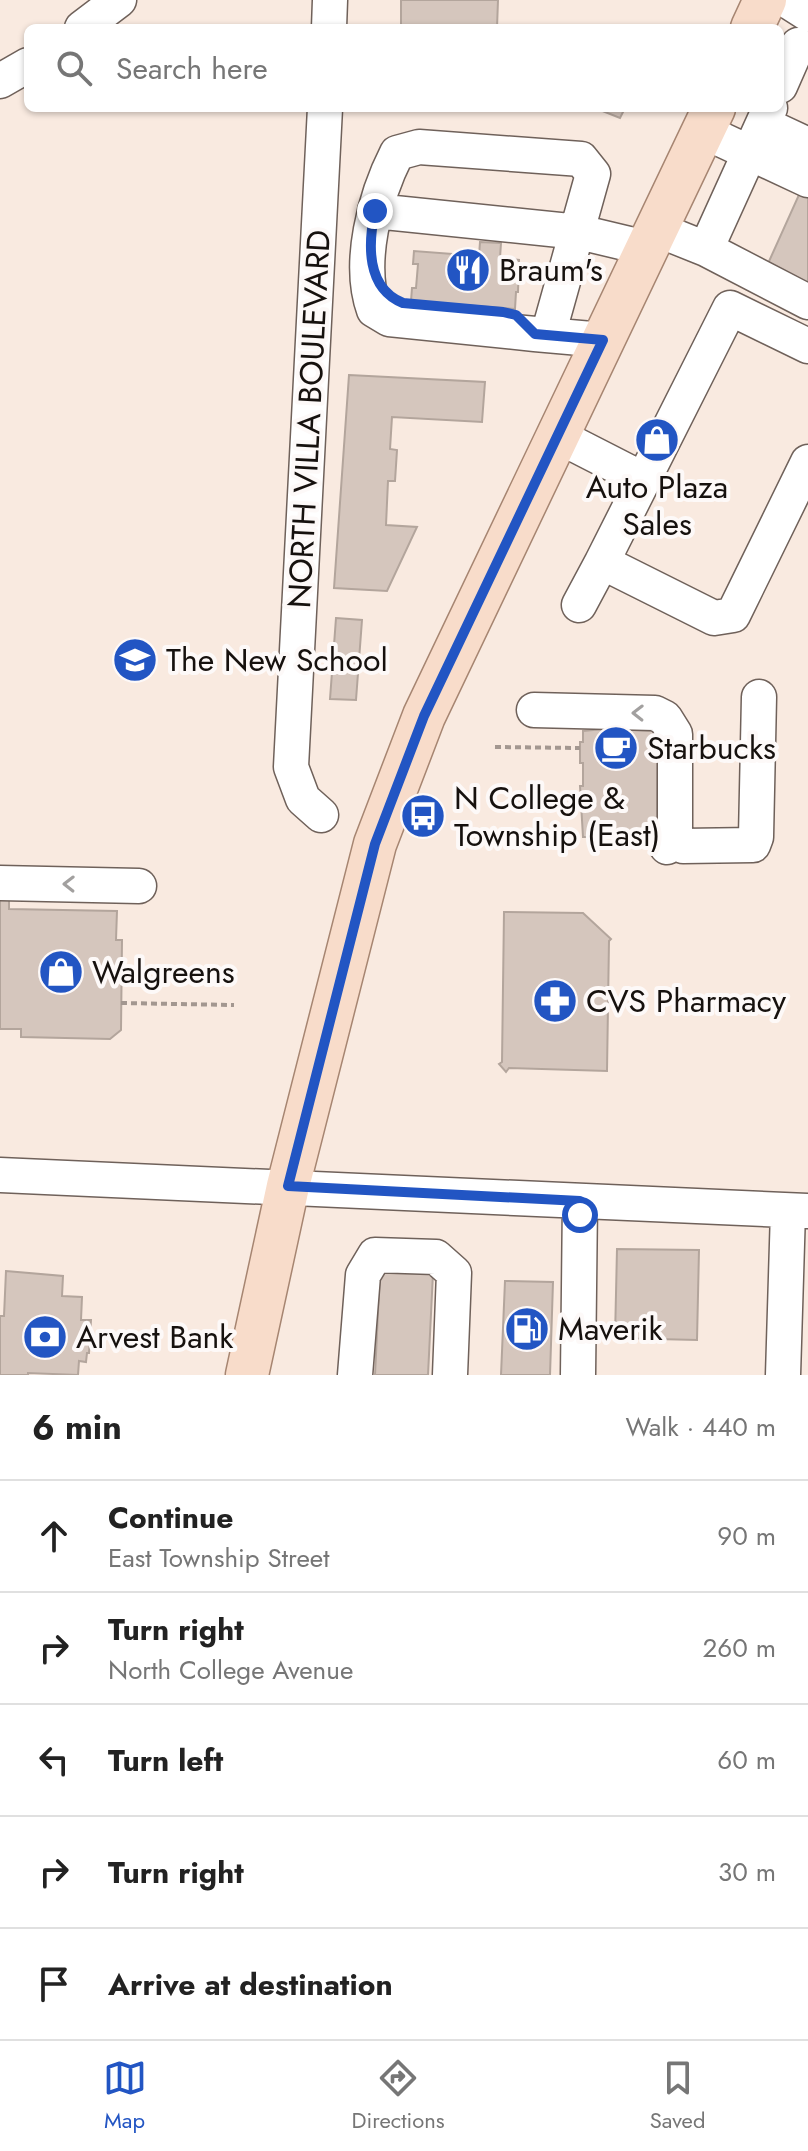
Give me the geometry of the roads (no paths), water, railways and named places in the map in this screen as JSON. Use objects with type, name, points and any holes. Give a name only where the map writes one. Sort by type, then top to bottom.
[{"type":"main road","points":[[247,1375],[288,1186],[375,844],[424,716],[708,120]]},
{"type":"street","points":[[87,24],[119,0]]},
{"type":"street","points":[[329,24],[330,0]]},
{"type":"street","points":[[0,81],[24,67]]},
{"type":"street","name":"NORTH VILLA BOULEVARD","points":[[321,815],[303,799],[291,767],[325,112]]},
{"type":"street","points":[[708,120],[761,128],[808,145]]},
{"type":"street","points":[[761,128],[808,180]]},
{"type":"street","points":[[706,249],[761,128]]},
{"type":"street","points":[[541,335],[579,232],[593,174],[581,159],[419,147],[397,153],[385,178],[372,232],[367,291],[374,310],[389,319],[541,335],[603,340]]},
{"type":"street","points":[[319,229],[579,232],[651,239],[706,249],[808,302]]},
{"type":"street","points":[[579,605],[730,308],[808,346]]},
{"type":"street","points":[[558,436],[644,480]]},
{"type":"street","points":[[602,562],[714,618],[733,615],[808,462]]},
{"type":"street","points":[[534,710],[655,713],[665,718],[675,734],[675,847],[753,845],[756,837],[759,697]]},
{"type":"street","points":[[0,883],[139,886]]},
{"type":"street","points":[[0,1175],[798,1211],[783,1375]]},
{"type":"street","points":[[578,1375],[580,1201]]},
{"type":"street","points":[[355,1375],[363,1275],[375,1255],[436,1257],[454,1273],[450,1375]]},
{"type":"place","name":"Braum's","points":[[468,270]]},
{"type":"place","name":"Auto Plaza Sales","points":[[657,440]]},
{"type":"place","name":"The New School","points":[[135,660]]},
{"type":"place","name":"Starbucks","points":[[616,748]]},
{"type":"place","name":"N College & Township (East)","points":[[423,816]]},
{"type":"place","name":"Walgreens","points":[[61,972]]},
{"type":"place","name":"CVS Pharmacy","points":[[555,1001]]},
{"type":"place","name":"Maverik","points":[[527,1329]]},
{"type":"place","name":"Arvest Bank","points":[[45,1337]]}]
